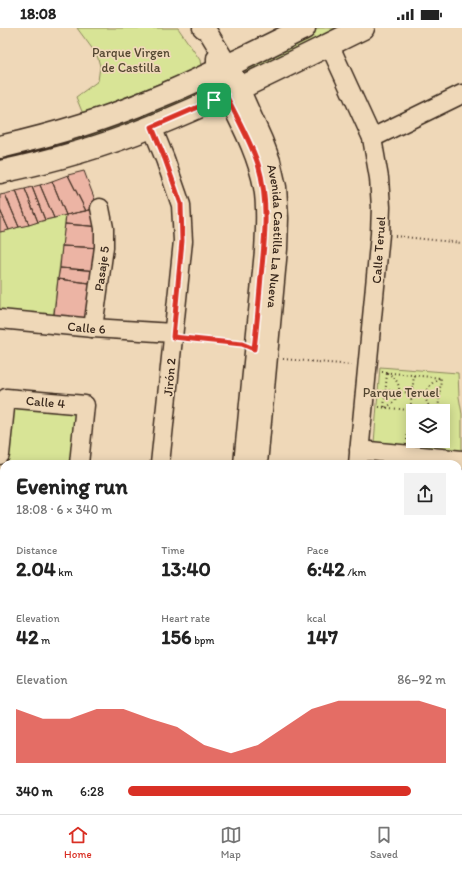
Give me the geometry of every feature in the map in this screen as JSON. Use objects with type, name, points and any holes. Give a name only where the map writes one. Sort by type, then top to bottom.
[{"type":"main road","points":[[0,147],[53,134],[110,116],[153,100],[223,68],[304,28]]},
{"type":"main road","points":[[0,172],[79,153],[152,127],[233,92],[363,28]]},
{"type":"street","name":"Avenida Castilla La Nueva","points":[[208,33],[233,92],[249,143],[258,164],[263,188],[265,217],[258,460]]},
{"type":"street","name":"Calle Teruel","points":[[329,44],[372,138],[379,178],[381,208],[380,234],[359,457]]},
{"type":"street","points":[[372,138],[462,94]]},
{"type":"street","name":"Jirón 2","points":[[152,127],[181,204],[182,241],[160,460]]},
{"type":"street","name":"Pasaje 5","points":[[93,328],[104,247],[104,228],[100,208]]},
{"type":"street","name":"Calle 6","points":[[0,319],[173,335]]},
{"type":"street","name":"Avenida Castilla La Nueva","points":[[244,460],[261,351]]},
{"type":"street","name":"Calle 4","points":[[0,455],[6,398],[85,405],[79,460]]},
{"type":"street","points":[[359,457],[406,454],[462,460]]},
{"type":"path","points":[[380,234],[462,243]]},
{"type":"path","points":[[173,335],[242,344],[281,359],[356,366],[387,373],[441,378]]},
{"type":"path","points":[[384,408],[387,373]]},
{"type":"path","points":[[384,408],[395,402],[399,392],[397,380],[387,373]]},
{"type":"path","points":[[411,404],[414,375]]},
{"type":"path","points":[[428,404],[426,394],[430,384],[434,380],[441,378]]},
{"type":"path","points":[[438,404],[441,378]]},
{"type":"path","points":[[385,390],[439,396]]},
{"type":"path","points":[[364,406],[406,410]]},
{"type":"path","points":[[406,454],[407,448]]},
{"type":"green space","name":"Parque Virgen de Castilla","points":[[77,28],[178,28],[200,60],[201,67],[83,114],[76,97],[98,81],[100,66],[97,55]]},
{"type":"green space","points":[[319,28],[349,28],[247,73],[245,70],[246,63]]},
{"type":"green space","points":[[204,86],[209,92],[149,122],[0,167],[0,153]]},
{"type":"green space","points":[[66,215],[52,325],[0,319],[0,232]]},
{"type":"green space","name":"Parque Teruel","points":[[380,367],[458,373],[459,397],[462,414],[462,452],[423,448],[450,448],[450,404],[406,404],[406,446],[374,443]]},
{"type":"green space","points":[[14,406],[79,412],[74,460],[8,460]]},
{"type":"building","points":[[84,171],[98,208],[86,211],[68,175]]},
{"type":"building","points":[[68,175],[86,211],[66,215],[52,181]]},
{"type":"building","points":[[52,181],[66,215],[54,218],[40,185]]},
{"type":"building","points":[[40,185],[54,218],[45,220],[32,187]]},
{"type":"building","points":[[32,187],[45,220],[38,222],[25,189]]},
{"type":"building","points":[[25,189],[38,222],[29,225],[16,191]]},
{"type":"building","points":[[16,191],[29,225],[19,227],[5,194]]},
{"type":"building","points":[[5,194],[19,227],[9,230],[0,210],[0,195]]},
{"type":"building","points":[[98,208],[102,227],[65,224],[66,215]]},
{"type":"building","points":[[0,210],[9,230],[0,232]]},
{"type":"building","points":[[65,224],[102,227],[102,248],[62,246]]},
{"type":"building","points":[[62,246],[102,248],[99,271],[60,268]]},
{"type":"building","points":[[60,268],[99,271],[97,284],[58,279]]},
{"type":"building","points":[[58,279],[97,284],[93,319],[54,315]]},
{"type":"route","points":[[226,95],[258,164],[263,188],[265,217],[264,251],[254,349],[242,344],[173,337],[182,241],[181,204],[152,127],[214,100],[226,95]]}]
